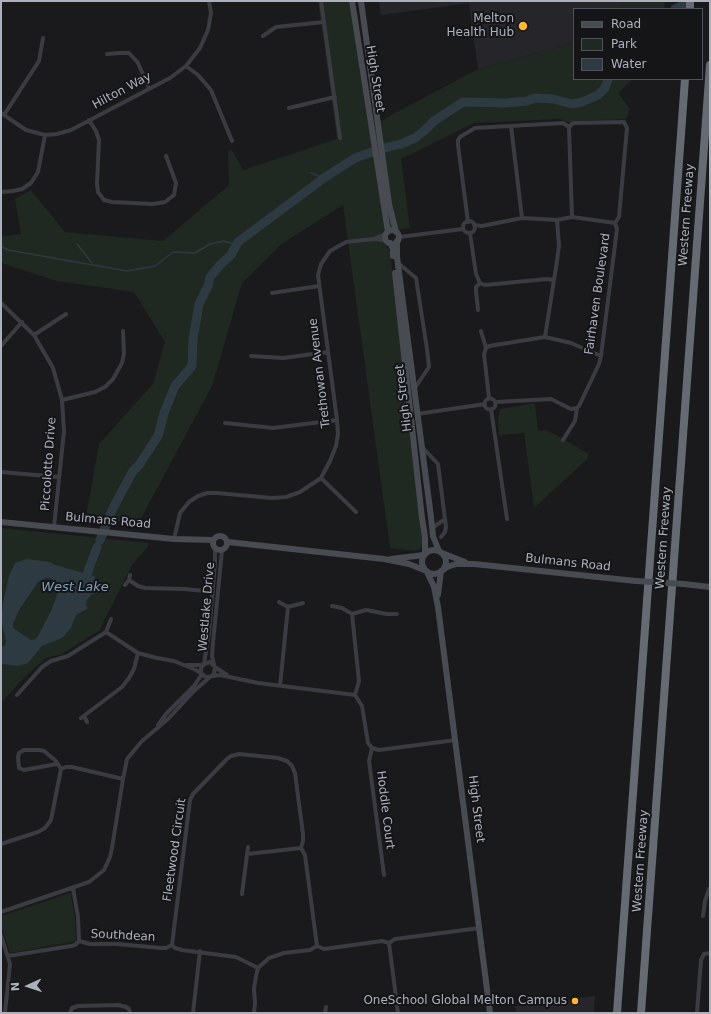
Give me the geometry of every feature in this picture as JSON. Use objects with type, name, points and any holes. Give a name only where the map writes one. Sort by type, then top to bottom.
[{"type":"highway","name":"Western Freeway","points":[[641,1013],[710,65]]},
{"type":"highway","name":"Western Freeway","points":[[617,1013],[685,80]]},
{"type":"main road","name":"High Street","points":[[352,1],[387,237],[393,249],[425,537],[425,554]]},
{"type":"main road","name":"High Street","points":[[361,1],[389,204],[397,236],[398,262],[432,528],[435,543],[440,552]]},
{"type":"main road","points":[[392,230],[397,236],[395,243],[387,237],[392,230]]},
{"type":"main road","name":"Bulmans Road","points":[[1,522],[174,539],[213,540]]},
{"type":"main road","points":[[221,535],[226,537],[228,542],[226,547],[222,550],[218,550],[213,544],[213,540],[216,536],[221,535]]},
{"type":"main road","points":[[228,542],[384,559],[409,564],[433,574],[442,570],[445,566],[445,559],[440,552],[433,550],[425,554],[384,559]]},
{"type":"main road","name":"Bulmans Road","points":[[440,552],[474,564]]},
{"type":"main road","points":[[425,554],[422,561],[426,571]]},
{"type":"main road","name":"Bulmans Road","points":[[442,570],[447,566],[456,564],[474,564],[636,581],[710,586]]},
{"type":"main road","name":"High Street","points":[[438,607],[438,587],[442,570]]},
{"type":"main road","name":"High Street","points":[[426,571],[434,587],[438,607],[490,1013]]},
{"type":"street","name":"Hilton Way","points":[[3,114],[26,130],[44,135],[57,134],[71,130],[170,78],[186,66],[200,48],[208,30],[211,13],[209,1]]},
{"type":"street","points":[[321,1],[340,138]]},
{"type":"street","points":[[263,36],[276,27],[324,22]]},
{"type":"street","points":[[3,114],[40,61],[43,38]]},
{"type":"street","points":[[107,54],[120,52],[129,53],[138,63],[149,88]]},
{"type":"street","points":[[186,66],[198,75],[211,90],[232,141]]},
{"type":"street","points":[[289,108],[335,97]]},
{"type":"street","points":[[89,120],[96,131],[99,140],[97,184],[98,192],[104,200],[112,202],[153,204],[165,202],[174,195],[176,183],[166,156]]},
{"type":"street","points":[[572,217],[569,127],[573,123],[624,122],[627,128],[619,217],[615,224]]},
{"type":"street","points":[[468,222],[458,140],[460,137],[474,128],[563,123],[569,127]]},
{"type":"street","points":[[511,126],[522,218]]},
{"type":"street","points":[[1,192],[22,189],[31,183],[38,172],[44,135]]},
{"type":"street","name":"Fairhaven Boulevard","points":[[474,225],[482,226],[522,218],[557,220],[572,217],[615,224],[617,231],[601,356],[582,403],[577,408],[575,421],[563,440]]},
{"type":"street","points":[[545,337],[559,245],[557,220]]},
{"type":"street","points":[[463,229],[464,223],[468,222]]},
{"type":"street","points":[[468,222],[472,222],[474,225],[474,229],[470,233]]},
{"type":"street","points":[[397,236],[463,229]]},
{"type":"street","points":[[463,229],[466,233],[470,233]]},
{"type":"street","points":[[470,233],[476,274],[480,283],[485,285],[547,279],[554,280]]},
{"type":"street","name":"Trethowan Avenue","points":[[174,539],[180,513],[188,502],[198,496],[207,493],[217,493],[272,498],[286,497],[300,492],[321,478],[336,446],[338,434],[319,286],[318,275],[321,264],[330,251],[346,242],[387,237]]},
{"type":"street","points":[[398,262],[416,278],[427,349],[429,367],[414,389]]},
{"type":"street","points":[[478,310],[476,288],[480,283]]},
{"type":"street","points":[[272,293],[319,286]]},
{"type":"street","name":"Piccolotto Drive","points":[[1,303],[34,335],[53,368],[62,400],[64,431],[54,527]]},
{"type":"street","points":[[34,335],[66,314]]},
{"type":"street","points":[[1,346],[22,322]]},
{"type":"street","points":[[62,400],[95,392],[105,387],[113,380],[122,363],[124,354],[123,330]]},
{"type":"street","points":[[481,331],[486,348],[484,361],[489,398]]},
{"type":"street","points":[[486,348],[489,346],[545,337],[571,343],[601,356]]},
{"type":"street","points":[[251,356],[283,358],[328,352]]},
{"type":"street","points":[[489,398],[496,402],[551,399],[571,409],[577,408]]},
{"type":"street","points":[[485,404],[485,401],[489,398]]},
{"type":"street","points":[[491,409],[494,407],[496,402]]},
{"type":"street","points":[[417,414],[485,404]]},
{"type":"street","points":[[485,404],[487,408],[491,409]]},
{"type":"street","points":[[491,409],[507,519]]},
{"type":"street","points":[[225,422],[273,428],[337,420]]},
{"type":"street","points":[[421,446],[438,464],[445,520],[445,532],[441,537]]},
{"type":"street","points":[[1,472],[59,478]]},
{"type":"street","points":[[321,478],[356,512]]},
{"type":"street","points":[[432,528],[445,520]]},
{"type":"street","name":"Westlake Drive","points":[[203,664],[209,633],[215,548]]},
{"type":"street","name":"Westlake Drive","points":[[215,666],[212,656],[222,550]]},
{"type":"street","points":[[125,585],[129,580],[130,575]]},
{"type":"street","points":[[129,580],[138,586],[145,588],[184,589],[213,592]]},
{"type":"street","points":[[279,602],[288,607],[302,603]]},
{"type":"street","points":[[332,606],[342,608],[352,614],[366,610],[387,614],[397,614]]},
{"type":"street","points":[[280,686],[288,607]]},
{"type":"street","points":[[352,614],[359,681],[355,695],[362,706],[368,743],[372,748],[379,750],[456,740]]},
{"type":"street","points":[[18,695],[42,667],[51,661],[68,656],[106,632],[111,619]]},
{"type":"street","points":[[106,632],[138,652],[157,658],[174,661],[202,673],[206,677],[220,675],[258,683],[355,695]]},
{"type":"street","points":[[87,722],[82,717],[122,687],[129,678],[134,669],[138,652]]},
{"type":"street","points":[[182,664],[203,664],[210,662],[231,677]]},
{"type":"street","points":[[153,732],[166,714],[194,686],[202,673],[201,668],[203,664]]},
{"type":"street","points":[[1,912],[89,882],[104,870],[110,857],[127,759],[142,741],[168,719],[195,690],[215,672],[215,666]]},
{"type":"street","name":"Hoddle Court","points":[[372,748],[369,761],[384,875]]},
{"type":"street","points":[[1,844],[38,832],[45,828],[51,820],[61,769],[56,761],[44,751],[21,751],[18,757],[18,764],[21,769],[57,764]]},
{"type":"street","name":"Fleetwood Circuit","points":[[172,945],[190,800],[193,794],[226,760],[231,756],[239,754],[278,758],[287,761],[292,766],[295,773],[303,834],[301,848],[305,855],[317,946]]},
{"type":"street","points":[[61,769],[66,767],[123,779]]},
{"type":"street","points":[[242,894],[248,847]]},
{"type":"street","points":[[247,854],[301,848]]},
{"type":"street","points":[[73,888],[78,917],[79,941]]},
{"type":"street","points":[[703,916],[705,901],[710,889]]},
{"type":"street","points":[[254,1013],[254,989],[258,968],[269,958],[284,953],[310,950],[317,946],[324,949],[382,941],[389,943],[395,939],[480,928]]},
{"type":"street","points":[[1,934],[10,964],[5,1013]]},
{"type":"street","name":"Southdean","points":[[8,956],[71,946],[75,945],[79,941],[90,944],[118,944],[161,948],[166,948],[172,945],[175,948],[236,956],[258,968]]},
{"type":"street","points":[[389,943],[398,1013]]},
{"type":"street","points":[[193,1013],[200,951]]},
{"type":"street","points":[[697,1013],[701,960],[704,954],[710,952]]},
{"type":"street","points":[[70,1013],[72,1008],[78,1006],[118,1005],[126,1006],[130,1013]]},
{"type":"street","points":[[325,1013],[326,1007]]},
{"type":"shaded area","name":"Melton Health Hub","points":[[379,1],[622,1],[618,8],[573,8],[573,43],[478,69],[469,3],[381,15]]},
{"type":"shaded area","name":"OneSchool Global Melton Campus","points":[[595,996],[594,1013],[516,1013],[515,1006]]},
{"type":"green space","points":[[318,1],[351,1],[370,128],[478,69],[573,43],[573,80],[632,80],[618,93],[630,109],[626,119],[575,121],[571,123],[559,119],[474,123],[401,159],[410,228],[400,229],[385,227],[383,233],[384,243],[390,251],[423,541],[421,548],[416,551],[390,548],[343,205],[280,245],[242,283],[212,386],[138,524],[86,516],[99,444],[153,384],[165,342],[134,292],[57,281],[4,264],[1,261],[1,235],[21,234],[15,199],[31,190],[65,232],[163,241],[229,185],[228,151],[232,150],[243,170],[337,139]]},
{"type":"green space","points":[[622,1],[665,1],[664,8],[618,8]]},
{"type":"green space","points":[[535,403],[538,431],[547,430],[589,454],[586,460],[534,508],[524,433],[499,435],[498,419],[500,409]]},
{"type":"green space","points":[[1,528],[149,543],[147,548],[132,565],[99,631],[62,654],[46,658],[23,679],[1,703]]},
{"type":"green space","points":[[73,892],[71,896],[75,917],[76,940],[10,953],[1,925],[1,916]]},
{"type":"water","name":"West Lake","points":[[27,559],[50,562],[55,565],[94,576],[98,588],[97,592],[91,595],[87,600],[86,605],[88,608],[76,615],[71,628],[62,638],[42,646],[28,663],[18,666],[1,664],[1,647],[5,646],[6,641],[1,619],[3,603],[9,576],[15,563]],"holes":[[[46,578],[51,578],[59,590],[51,611],[38,636],[36,639],[31,640],[13,628],[13,624],[19,610],[38,582]]]},
{"type":"waterway","points":[[677,8],[685,4]]},
{"type":"waterway","points":[[401,144],[415,138],[434,121],[463,102],[506,103],[527,101],[535,98],[553,99],[572,104],[582,102],[598,95],[605,88],[608,80]]},
{"type":"waterway","points":[[385,148],[396,145]]},
{"type":"waterway","points":[[100,540],[113,508],[133,471],[139,465],[158,436],[164,413],[175,386],[192,366],[193,339],[199,304],[208,286],[210,277],[231,255],[238,242],[324,178],[355,158],[372,152]]},
{"type":"waterway","points":[[311,173],[324,178]]},
{"type":"waterway","points":[[1,246],[8,250],[127,271],[155,266],[173,252],[195,253],[210,244],[224,241],[230,243],[238,242]]},
{"type":"waterway","points":[[77,244],[92,263]]},
{"type":"waterway","points":[[87,574],[97,547]]},
{"type":"place","name":"Melton Health Hub","points":[[523,26]]},
{"type":"place","name":"OneSchool Global Melton Campus","points":[[575,1001]]}]
